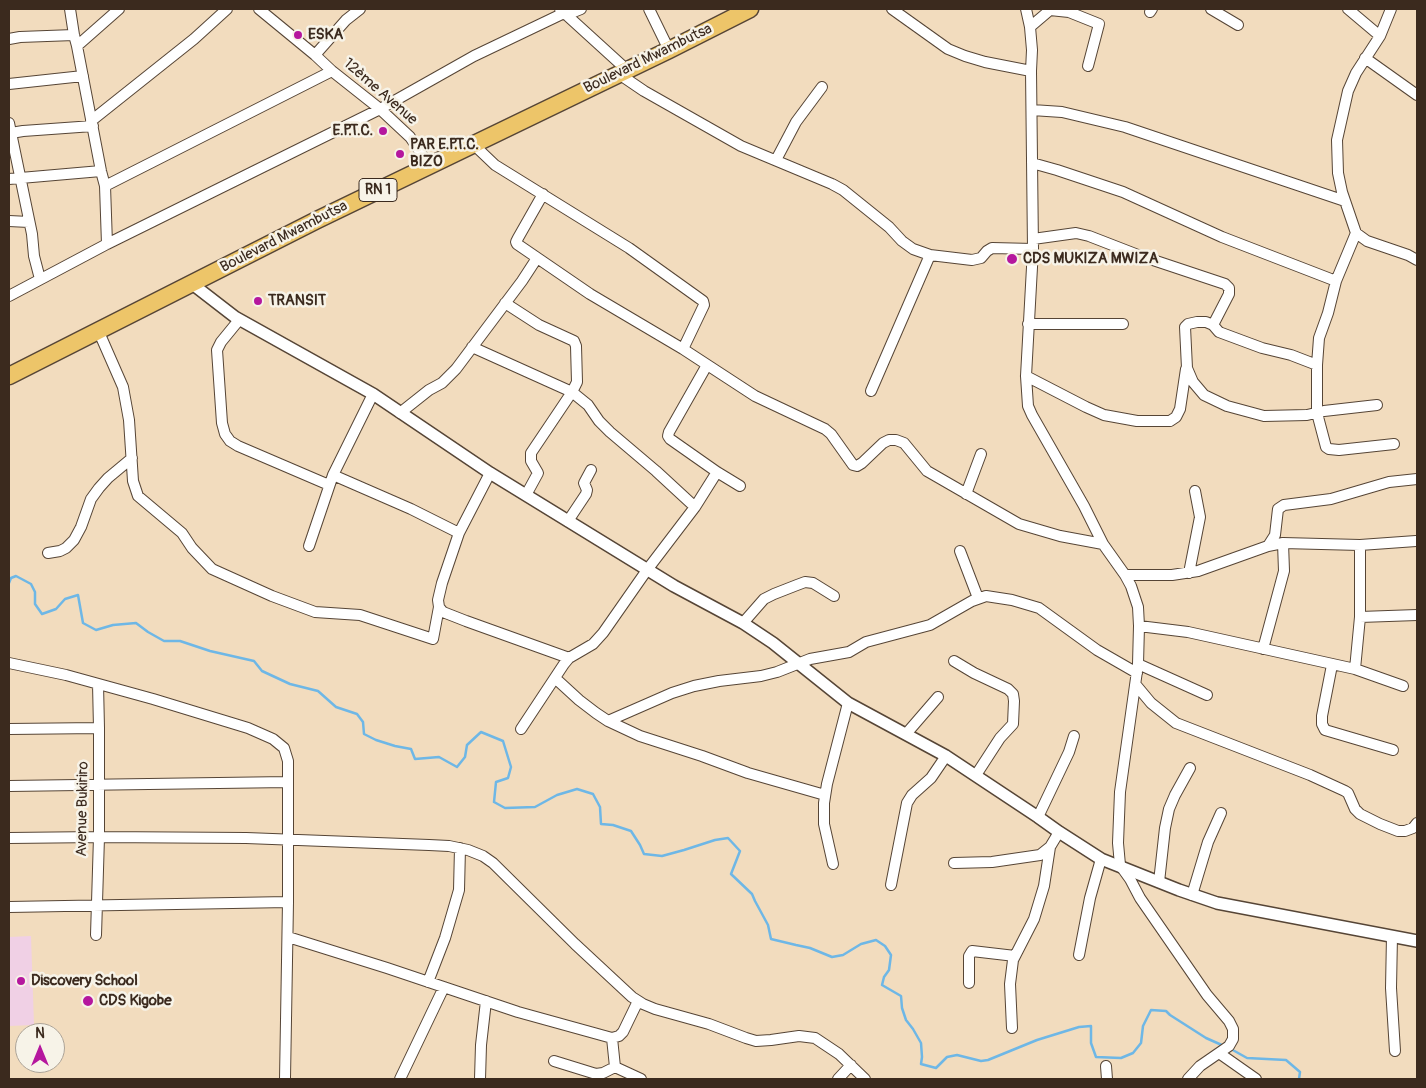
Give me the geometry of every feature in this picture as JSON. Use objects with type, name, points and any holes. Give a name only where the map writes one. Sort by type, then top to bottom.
[{"type":"highway","name":"Boulevard Mwambutsa","points":[[9,376],[317,220],[750,9]]},
{"type":"street","points":[[70,9],[105,186],[107,244]]},
{"type":"street","points":[[77,46],[119,9]]},
{"type":"street","points":[[12,133],[92,124],[227,9]]},
{"type":"street","name":"12ème Avenue","points":[[259,9],[380,109],[410,137],[429,165]]},
{"type":"street","points":[[315,55],[346,20],[360,9]]},
{"type":"street","points":[[9,296],[107,244],[380,109],[474,56],[563,12],[581,9]]},
{"type":"street","points":[[649,9],[669,50]]},
{"type":"street","points":[[892,9],[948,49],[965,56],[1031,70]]},
{"type":"street","points":[[1026,9],[1032,50],[1033,244],[1026,376],[1028,406],[1103,544],[1125,574],[1138,607],[1138,669],[1120,792],[1118,843],[1120,865],[1140,898],[1208,995],[1229,1021],[1233,1030],[1233,1039],[1229,1046],[1200,1066],[1188,1079]]},
{"type":"street","points":[[1211,9],[1238,25]]},
{"type":"street","points":[[1348,9],[1380,36]]},
{"type":"street","points":[[1391,9],[1380,36],[1356,73],[1348,91],[1337,140],[1338,173],[1342,192],[1356,233],[1367,241],[1417,260]]},
{"type":"street","points":[[1030,27],[1050,10],[1069,12],[1099,24],[1088,66]]},
{"type":"street","points":[[563,12],[644,91],[741,146],[843,190],[889,227],[902,241],[913,248],[930,255],[972,260],[981,258],[992,248],[1033,244],[1076,233],[1089,236],[1138,256],[1225,284],[1229,288],[1229,294],[1213,326]]},
{"type":"street","points":[[9,39],[74,35]]},
{"type":"street","points":[[1365,58],[1417,95]]},
{"type":"street","points":[[105,186],[332,71]]},
{"type":"street","points":[[9,84],[83,76]]},
{"type":"street","points":[[776,160],[796,122],[822,87]]},
{"type":"street","points":[[1032,110],[1062,112],[1126,128],[1345,201]]},
{"type":"street","points":[[9,123],[40,279]]},
{"type":"street","points":[[473,144],[495,165],[630,248],[704,302],[683,349]]},
{"type":"street","points":[[1032,163],[1122,192],[1222,238],[1336,281]]},
{"type":"street","points":[[9,179],[101,170]]},
{"type":"street","points":[[543,194],[516,242],[518,244],[590,294],[683,349],[755,396],[825,429],[831,434],[853,465],[857,466],[862,463],[883,443],[896,440],[904,443],[927,470],[1019,524],[1060,536],[1103,544]]},
{"type":"street","points":[[9,221],[29,222]]},
{"type":"street","points":[[1356,233],[1336,281],[1319,338],[1317,413],[1324,444],[1329,449],[1339,450],[1394,444]]},
{"type":"street","points":[[870,391],[930,255]]},
{"type":"street","points":[[400,413],[429,390],[442,383],[456,370],[522,281],[536,258]]},
{"type":"street","points":[[191,283],[239,320],[373,394],[490,473],[646,570],[742,623],[773,643],[848,703],[946,756],[1101,859],[1192,895],[1230,907],[1417,941]]},
{"type":"street","points":[[506,303],[539,325],[576,343],[576,382],[572,392],[531,453],[531,461],[538,473],[526,495]]},
{"type":"street","points":[[239,320],[216,350],[222,423],[225,434],[230,441],[238,446],[411,509],[459,533]]},
{"type":"street","points":[[1026,376],[1104,415],[1137,421],[1170,421],[1176,417],[1180,409],[1187,368],[1185,327],[1188,324],[1206,322],[1219,332],[1317,365]]},
{"type":"street","points":[[1028,324],[1123,324]]},
{"type":"street","points":[[98,330],[123,387],[129,420],[133,481],[138,496],[182,533],[192,548],[212,569],[272,596],[315,612],[360,615],[433,639],[442,583],[459,533],[490,473]]},
{"type":"street","points":[[472,347],[572,392],[588,405],[598,420],[610,432],[656,470],[696,507]]},
{"type":"street","points":[[707,365],[668,432],[668,436],[717,472],[740,486]]},
{"type":"street","points":[[1187,368],[1192,382],[1204,395],[1227,406],[1264,416],[1299,416],[1377,405]]},
{"type":"street","points":[[309,546],[331,480],[373,394]]},
{"type":"street","points":[[966,494],[981,454]]},
{"type":"street","points":[[48,553],[66,548],[74,540],[91,499],[108,478],[132,458]]},
{"type":"street","points":[[568,521],[586,494],[587,490],[584,483],[591,470]]},
{"type":"street","points":[[521,729],[569,658],[593,644],[603,632],[646,570],[696,507],[717,472]]},
{"type":"street","points":[[1268,546],[1275,535],[1278,509],[1284,505],[1332,499],[1389,482],[1417,479]]},
{"type":"street","points":[[1189,573],[1200,517],[1195,491]]},
{"type":"street","points":[[1125,574],[1172,575],[1189,573],[1268,546],[1283,543],[1417,545]]},
{"type":"street","points":[[1263,649],[1284,571],[1283,543]]},
{"type":"street","points":[[1355,669],[1360,617],[1360,545]]},
{"type":"street","points":[[960,551],[978,598]]},
{"type":"street","points":[[742,623],[764,599],[805,582],[813,583],[834,596]]},
{"type":"street","points":[[608,721],[672,693],[694,686],[761,676],[799,663],[849,652],[866,642],[930,625],[978,598],[986,596],[1039,608],[1097,650],[1138,669],[1207,695]]},
{"type":"street","points":[[439,607],[443,612],[466,622],[569,658]]},
{"type":"street","points":[[1360,617],[1417,614]]},
{"type":"street","points":[[1139,626],[1174,629],[1355,669],[1403,686]]},
{"type":"street","points":[[954,661],[1008,689],[1013,694],[1013,724],[1000,738],[976,775]]},
{"type":"street","points":[[9,663],[66,675],[238,725],[273,739],[284,748],[288,761],[288,937],[285,1079]]},
{"type":"street","points":[[1332,665],[1322,716],[1322,724],[1325,730],[1393,750]]},
{"type":"street","points":[[555,678],[579,700],[608,721],[640,736],[748,773],[825,795]]},
{"type":"street","name":"Avenue Bukiriro","points":[[96,934],[99,837],[98,684]]},
{"type":"street","points":[[1136,685],[1151,703],[1176,722],[1310,775],[1345,791],[1360,814],[1380,824],[1391,829],[1405,831],[1413,828],[1417,823]]},
{"type":"street","points":[[906,734],[938,697]]},
{"type":"street","points":[[833,864],[824,824],[825,795],[848,703]]},
{"type":"street","points":[[9,729],[99,728]]},
{"type":"street","points":[[1038,817],[1069,752],[1074,736]]},
{"type":"street","points":[[891,885],[907,803],[912,795],[931,778],[946,756]]},
{"type":"street","points":[[1159,882],[1169,809],[1190,768]]},
{"type":"street","points":[[9,786],[288,782]]},
{"type":"street","points":[[1192,895],[1208,842],[1221,813]]},
{"type":"street","points":[[954,863],[992,862],[1040,855],[1050,847],[1059,832]]},
{"type":"street","points":[[9,838],[246,838],[429,845],[468,850],[483,856],[493,863],[582,950],[638,1001],[654,1009],[709,1024],[756,1041],[799,1036],[815,1038],[839,1054],[865,1079]]},
{"type":"street","points":[[1012,1028],[1010,984],[1013,960],[1032,922],[1044,886],[1050,847]]},
{"type":"street","points":[[428,982],[445,938],[459,890],[460,848]]},
{"type":"street","points":[[1079,955],[1090,898],[1101,859]]},
{"type":"street","points":[[9,907],[288,902]]},
{"type":"street","points":[[1392,936],[1391,988],[1395,1051]]},
{"type":"street","points":[[288,937],[518,1012],[612,1038],[619,1036],[622,1032],[638,1001]]},
{"type":"street","points":[[969,982],[969,956],[972,951],[1015,956]]},
{"type":"street","points":[[400,1079],[444,987]]},
{"type":"street","points":[[480,1079],[481,1045],[486,1001]]},
{"type":"street","points":[[612,1038],[615,1067]]},
{"type":"street","points":[[1218,1053],[1256,1079]]},
{"type":"street","points":[[554,1061],[596,1074],[615,1067]]},
{"type":"street","points":[[838,1079],[851,1065]]},
{"type":"street","points":[[1106,1066],[1106,1079]]},
{"type":"street","points":[[615,1067],[638,1079]]},
{"type":"shaded area","name":"Discovery School","points":[[31,936],[34,1023],[15,1023],[15,1026],[9,1026],[9,937]]},
{"type":"waterway","points":[[9,583],[11,578],[16,576],[31,584],[35,592],[35,604],[42,614],[56,609],[65,599],[78,595],[83,623],[96,630],[113,625],[136,623],[164,641],[180,641],[210,651],[254,661],[262,671],[290,684],[318,691],[336,707],[357,714],[363,722],[364,734],[376,740],[411,749],[415,759],[439,757],[457,767],[465,757],[467,745],[481,732],[503,741],[511,767],[508,778],[496,782],[494,802],[505,808],[535,807],[557,795],[577,789],[593,794],[600,807],[601,824],[613,825],[631,831],[644,854],[662,856],[728,838],[740,851],[731,874],[752,894],[768,925],[771,939],[810,948],[832,957],[843,955],[861,944],[876,940],[885,946],[891,955],[889,970],[884,977],[882,985],[901,996],[906,1020],[921,1043],[921,1064],[936,1068],[947,1057],[957,1055],[981,1061],[988,1060],[1037,1040],[1079,1027],[1091,1026],[1091,1043],[1096,1057],[1121,1058],[1133,1053],[1141,1043],[1143,1026],[1151,1010],[1166,1011],[1206,1038],[1224,1046]]},
{"type":"waterway","points":[[1231,1049],[1247,1058],[1286,1060],[1300,1072],[1299,1079]]},
{"type":"place","name":"ESKA","points":[[298,35]]},
{"type":"place","name":"E.P.T.C.","points":[[383,131]]},
{"type":"place","name":"PAR E.P.T.C. BIZO","points":[[400,154]]},
{"type":"place","name":"CDS MUKIZA MWIZA","points":[[1012,259]]},
{"type":"place","name":"TRANSIT","points":[[258,301]]},
{"type":"place","name":"Discovery School","points":[[21,981]]},
{"type":"place","name":"CDS Kigobe","points":[[88,1001]]}]
